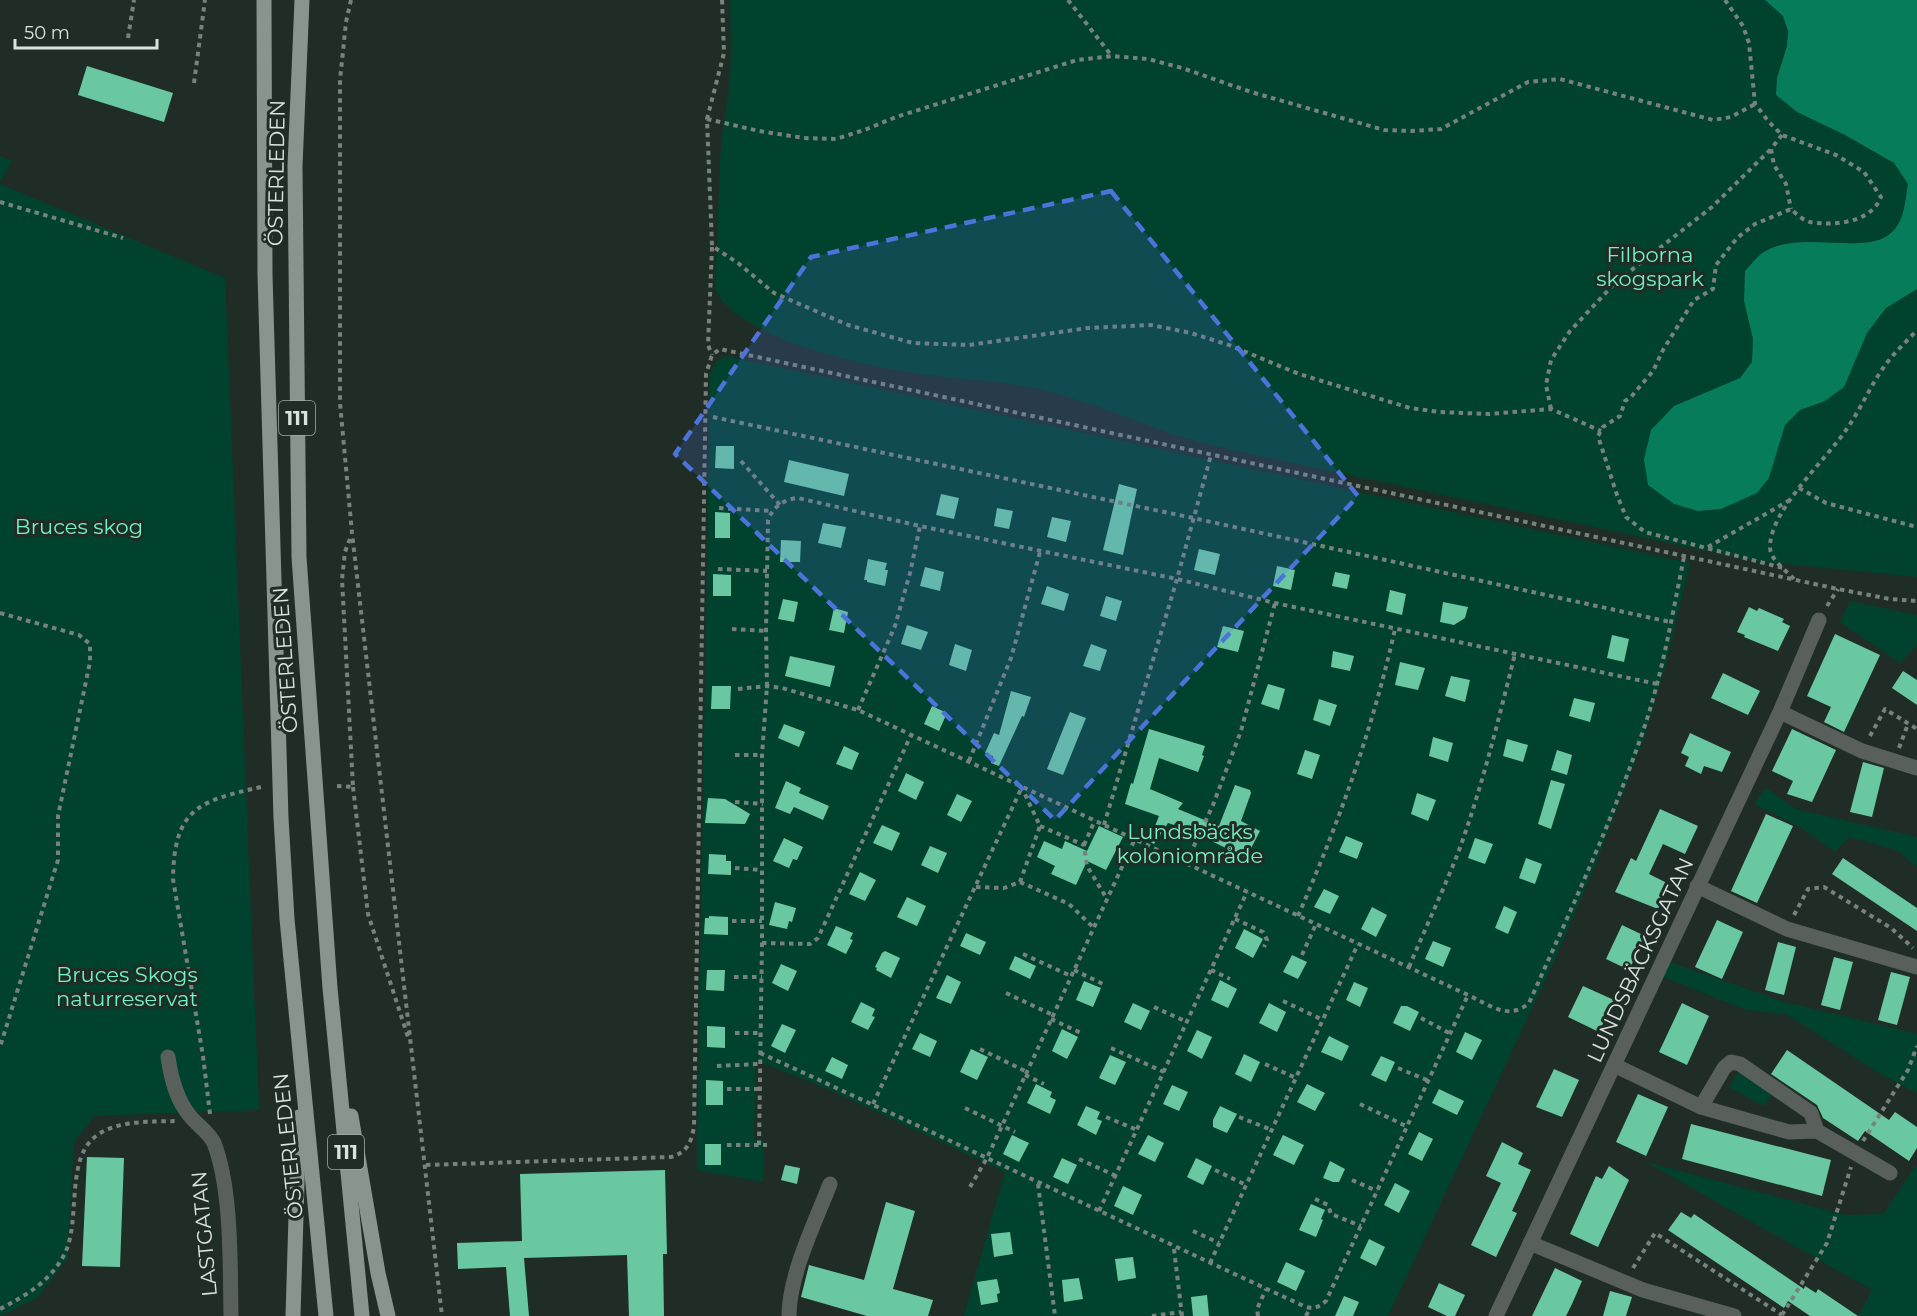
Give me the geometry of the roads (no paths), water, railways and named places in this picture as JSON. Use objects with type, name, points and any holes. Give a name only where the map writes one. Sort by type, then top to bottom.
[{"type":"main road","name":"ÖSTERLEDEN","points":[[264,0],[265,275],[281,806],[288,919],[326,1316]]},
{"type":"main road","name":"ÖSTERLEDEN","points":[[302,0],[295,166],[298,557],[330,988],[362,1316]]},
{"type":"main road","points":[[330,988],[378,1273],[388,1316]]},
{"type":"main road","points":[[293,1316],[300,1054]]},
{"type":"street","name":"LUNDSBÄCKSGATAN","points":[[1496,1316],[1780,712],[1819,620]]},
{"type":"street","points":[[1780,712],[1862,751],[1917,768]]},
{"type":"street","points":[[1697,886],[1786,929],[1917,968]]},
{"type":"street","name":"LASTGATAN","points":[[168,1057],[176,1093],[183,1107],[213,1140],[219,1157],[225,1195],[230,1260],[231,1316]]},
{"type":"street","points":[[1701,1107],[1724,1068],[1731,1062],[1740,1064],[1811,1113],[1817,1131]]},
{"type":"street","points":[[1614,1065],[1701,1107],[1789,1132],[1817,1131],[1890,1173]]},
{"type":"street","points":[[789,1316],[796,1272],[830,1184]]},
{"type":"street","points":[[1530,1243],[1623,1283],[1734,1316]]},
{"type":"park label","name":"Filborna skogspark","points":[[1650,266]]},
{"type":"park label","name":"Bruces skog","points":[[79,526]]},
{"type":"park label","name":"Lundsbäcks koloniområde","points":[[1190,843]]},
{"type":"park label","name":"Bruces Skogs naturreservat","points":[[127,986]]}]
